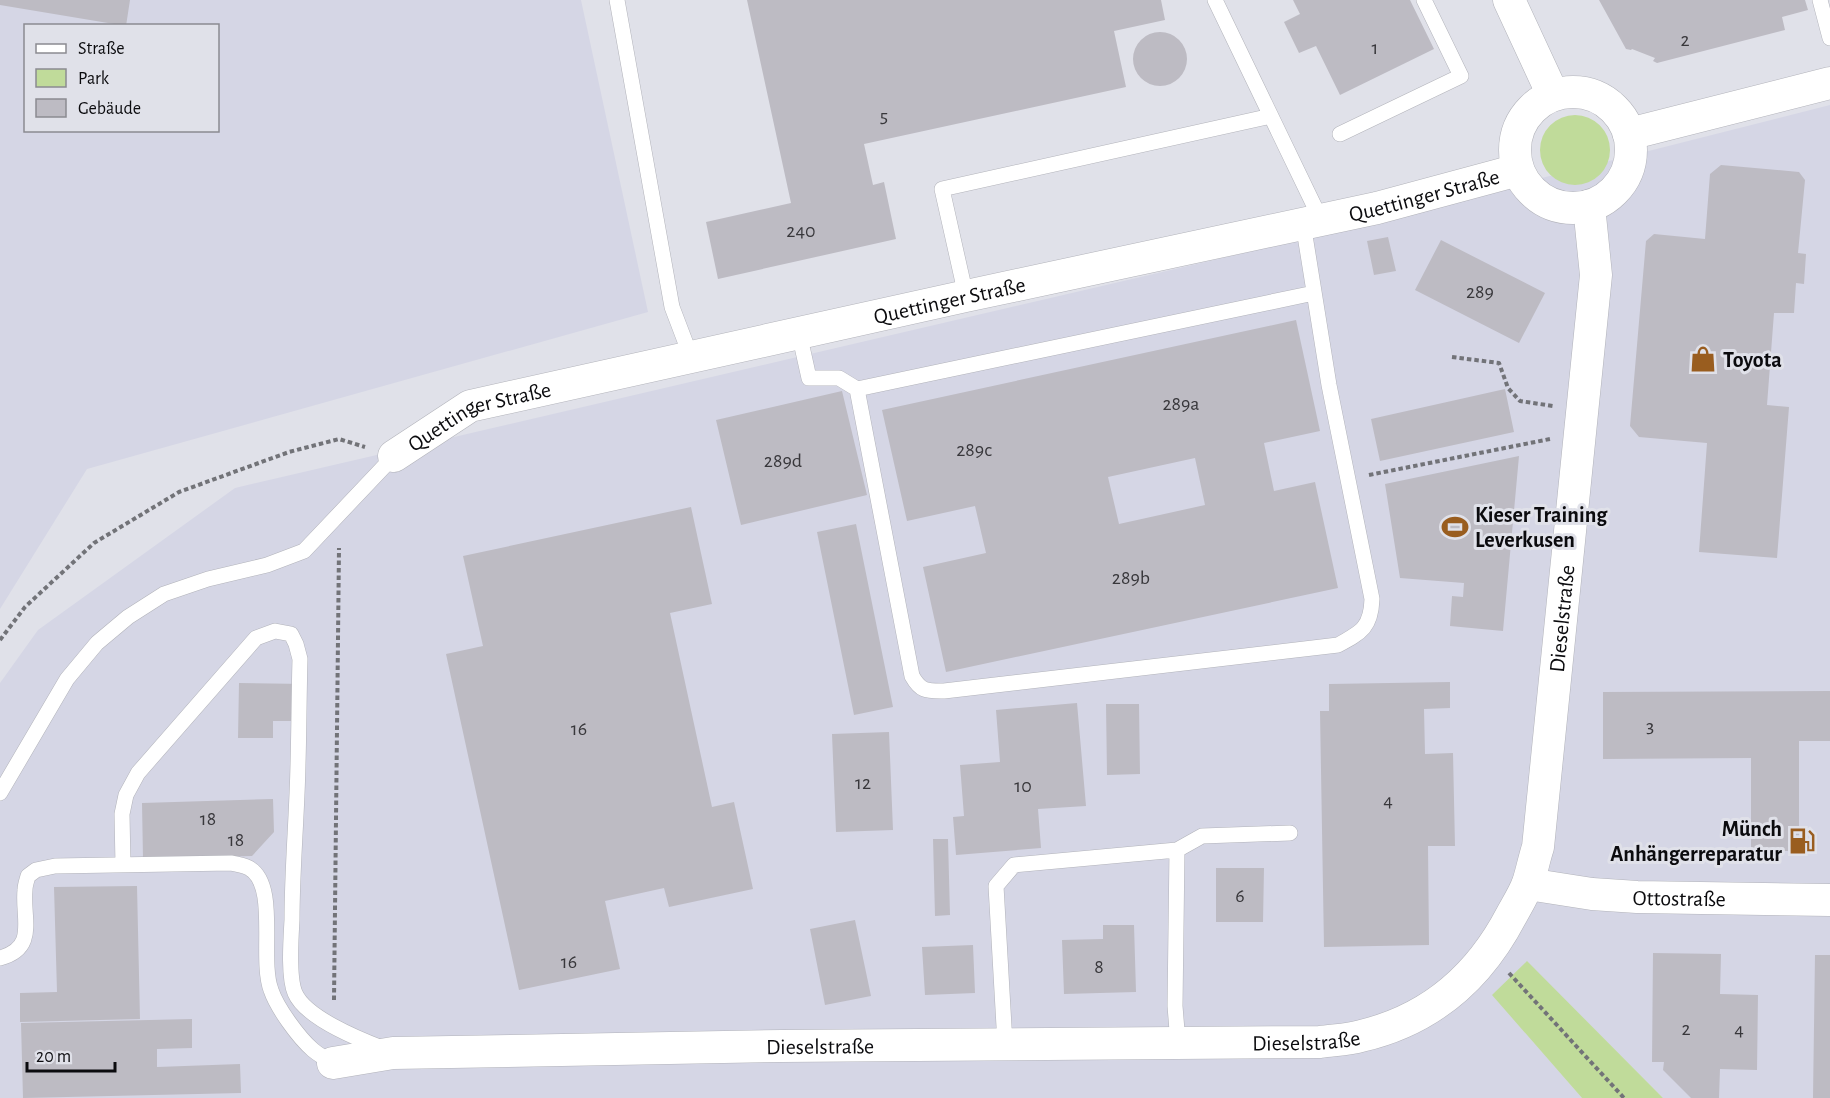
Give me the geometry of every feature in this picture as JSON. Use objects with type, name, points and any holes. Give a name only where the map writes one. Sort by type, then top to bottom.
[{"type":"street","points":[[1509,0],[1553,95],[1573,92],[1592,95],[1609,105],[1622,119],[1629,134],[1631,151],[1629,166],[1623,180],[1608,196],[1589,206]]},
{"type":"street","points":[[1629,134],[1830,82]]},
{"type":"street","name":"Quettinger Straße","points":[[1553,95],[1537,104],[1525,118],[1517,134],[1514,152],[1518,170],[1526,186],[1539,198],[1555,206],[1572,209],[1589,206]]},
{"type":"street","name":"Quettinger Straße","points":[[394,456],[470,406],[1377,208],[1518,170]]},
{"type":"street","name":"Dieselstraße","points":[[333,1063],[393,1053],[1320,1042],[1361,1037],[1402,1023],[1439,1002],[1463,983],[1485,959],[1501,934],[1528,884],[1538,847],[1596,275],[1589,206]]},
{"type":"street","name":"Ottostraße","points":[[1528,884],[1592,894],[1637,897],[1830,900]]},
{"type":"lane","points":[[617,0],[672,307],[691,357]]},
{"type":"lane","points":[[857,389],[912,676],[918,687],[928,691],[944,691],[1338,645],[1357,634],[1371,617],[1372,598],[1329,385],[1314,292],[1312,222],[1271,116],[1215,0]]},
{"type":"lane","points":[[1340,134],[1461,76],[1424,0]]},
{"type":"lane","points":[[1820,0],[1830,38]]},
{"type":"lane","points":[[966,296],[942,189],[1271,116]]},
{"type":"lane","points":[[799,333],[809,378],[839,378],[857,389],[1314,292]]},
{"type":"lane","points":[[0,793],[67,680],[98,643],[128,617],[164,594],[208,579],[267,565],[304,551],[394,456]]},
{"type":"lane","points":[[123,865],[122,814],[126,795],[138,773],[256,638],[275,631],[291,634],[300,659],[292,886],[291,967],[294,992],[307,1008],[330,1024],[351,1036],[393,1053]]},
{"type":"lane","points":[[1005,1044],[996,886],[1014,865],[1177,850],[1202,836],[1290,833]]},
{"type":"lane","points":[[1177,850],[1175,1006],[1178,1043]]},
{"type":"lane","points":[[0,958],[15,952],[24,940],[25,890],[28,876],[36,870],[55,866],[231,863],[249,868],[258,875],[264,886],[266,969],[271,992],[297,1032],[313,1050],[333,1063]]},
{"type":"path","points":[[1452,357],[1499,363],[1508,388],[1520,401],[1581,426]]},
{"type":"path","points":[[1348,479],[1545,439],[1581,426]]},
{"type":"path","points":[[0,639],[25,607],[94,543],[179,492],[289,452],[339,439],[394,456]]},
{"type":"path","points":[[330,1024],[334,1000],[340,512]]},
{"type":"path","points":[[1485,959],[1513,976],[1624,1098]]},
{"type":"shaded area","points":[[0,0],[581,0],[648,312],[87,469],[0,609]]},
{"type":"shaded area","points":[[1830,105],[1830,1098],[1663,1098],[1527,962],[1493,995],[1582,1098],[0,1098],[0,683],[38,630],[235,488],[1261,249]]},
{"type":"green space","points":[[1582,115],[1595,121],[1604,130],[1608,136],[1610,150],[1608,164],[1600,175],[1589,183],[1568,185],[1550,175],[1542,164],[1540,143],[1550,125],[1561,117]]},
{"type":"green space","points":[[1527,961],[1663,1098],[1582,1098],[1492,995]]},
{"type":"building","points":[[0,0],[130,0],[126,24],[114,24],[0,5]]},
{"type":"building","points":[[747,0],[1161,0],[1165,20],[1114,31],[1126,87],[864,144],[873,185],[884,182],[896,239],[718,279],[706,222],[791,203]]},
{"type":"building","points":[[1293,0],[1410,0],[1434,49],[1340,95],[1316,46],[1299,53],[1284,22],[1300,14]]},
{"type":"building","points":[[1599,0],[1805,0],[1808,10],[1782,17],[1785,30],[1657,63],[1653,61],[1655,58],[1626,49]]},
{"type":"building","points":[[1155,32],[1165,32],[1175,36],[1183,44],[1187,59],[1183,74],[1175,82],[1165,86],[1155,86],[1145,82],[1137,74],[1133,64],[1133,54],[1137,44],[1145,36]]},
{"type":"building","name":"Toyota","points":[[1721,165],[1799,172],[1805,180],[1798,253],[1806,254],[1804,284],[1796,283],[1794,313],[1774,313],[1767,405],[1789,407],[1777,558],[1699,552],[1707,443],[1639,437],[1630,426],[1646,241],[1654,234],[1705,239],[1710,174]]},
{"type":"building","points":[[1388,237],[1396,271],[1374,275],[1367,241]]},
{"type":"building","points":[[1441,240],[1545,293],[1519,343],[1415,290]]},
{"type":"building","points":[[1296,320],[1320,431],[1264,443],[1274,491],[1315,482],[1338,588],[946,672],[923,567],[986,553],[975,506],[907,521],[882,410]],"holes":[[[1195,458],[1205,505],[1119,524],[1108,477]]]},
{"type":"building","points":[[1505,389],[1514,432],[1380,461],[1371,419]]},
{"type":"building","points":[[842,391],[867,495],[741,525],[716,420]]},
{"type":"building","points":[[1519,456],[1503,631],[1450,626],[1452,596],[1463,597],[1464,583],[1400,578],[1385,484]]},
{"type":"building","points":[[691,507],[712,604],[670,613],[712,807],[734,802],[753,889],[669,907],[664,888],[605,901],[620,969],[519,990],[446,654],[483,646],[463,556]]},
{"type":"building","points":[[856,524],[893,707],[854,715],[817,532]]},
{"type":"building","points":[[1450,682],[1450,708],[1424,709],[1425,754],[1453,753],[1455,846],[1428,846],[1429,945],[1324,947],[1320,711],[1329,711],[1329,684]]},
{"type":"building","points":[[239,683],[306,684],[306,721],[273,721],[273,738],[238,738]]},
{"type":"building","points":[[1830,691],[1830,741],[1799,741],[1799,851],[1751,851],[1751,758],[1603,759],[1603,692]]},
{"type":"building","points":[[1077,703],[1086,806],[1038,809],[1041,848],[956,855],[953,817],[964,816],[960,765],[1000,762],[996,710]]},
{"type":"building","points":[[1106,704],[1139,704],[1140,774],[1107,775]]},
{"type":"building","points":[[889,732],[893,830],[836,832],[832,734]]},
{"type":"building","points":[[273,799],[274,832],[252,856],[143,859],[142,803]]},
{"type":"building","points":[[933,839],[948,839],[950,915],[935,916]]},
{"type":"building","points":[[1216,868],[1264,868],[1263,922],[1216,922]]},
{"type":"building","points":[[137,886],[140,1019],[20,1022],[20,993],[57,992],[54,887]]},
{"type":"building","points":[[855,920],[871,996],[825,1005],[810,929]]},
{"type":"building","points":[[1103,925],[1134,925],[1136,992],[1064,994],[1062,940],[1103,939]]},
{"type":"building","points":[[973,945],[975,993],[925,995],[922,947]]},
{"type":"building","points":[[1653,953],[1721,954],[1720,994],[1758,995],[1757,1070],[1720,1069],[1719,1098],[1691,1098],[1663,1070],[1664,1062],[1652,1062]]},
{"type":"building","points":[[1815,955],[1830,955],[1830,1098],[1813,1098]]},
{"type":"building","points":[[192,1019],[192,1048],[157,1049],[157,1067],[240,1064],[241,1093],[23,1098],[21,1023]]},
{"type":"place","name":"Toyota","points":[[1703,359]]},
{"type":"place","name":"Kieser Training Leverkusen","points":[[1455,527]]},
{"type":"place","name":"Münch Anhängerreparatur","points":[[1802,841]]}]
